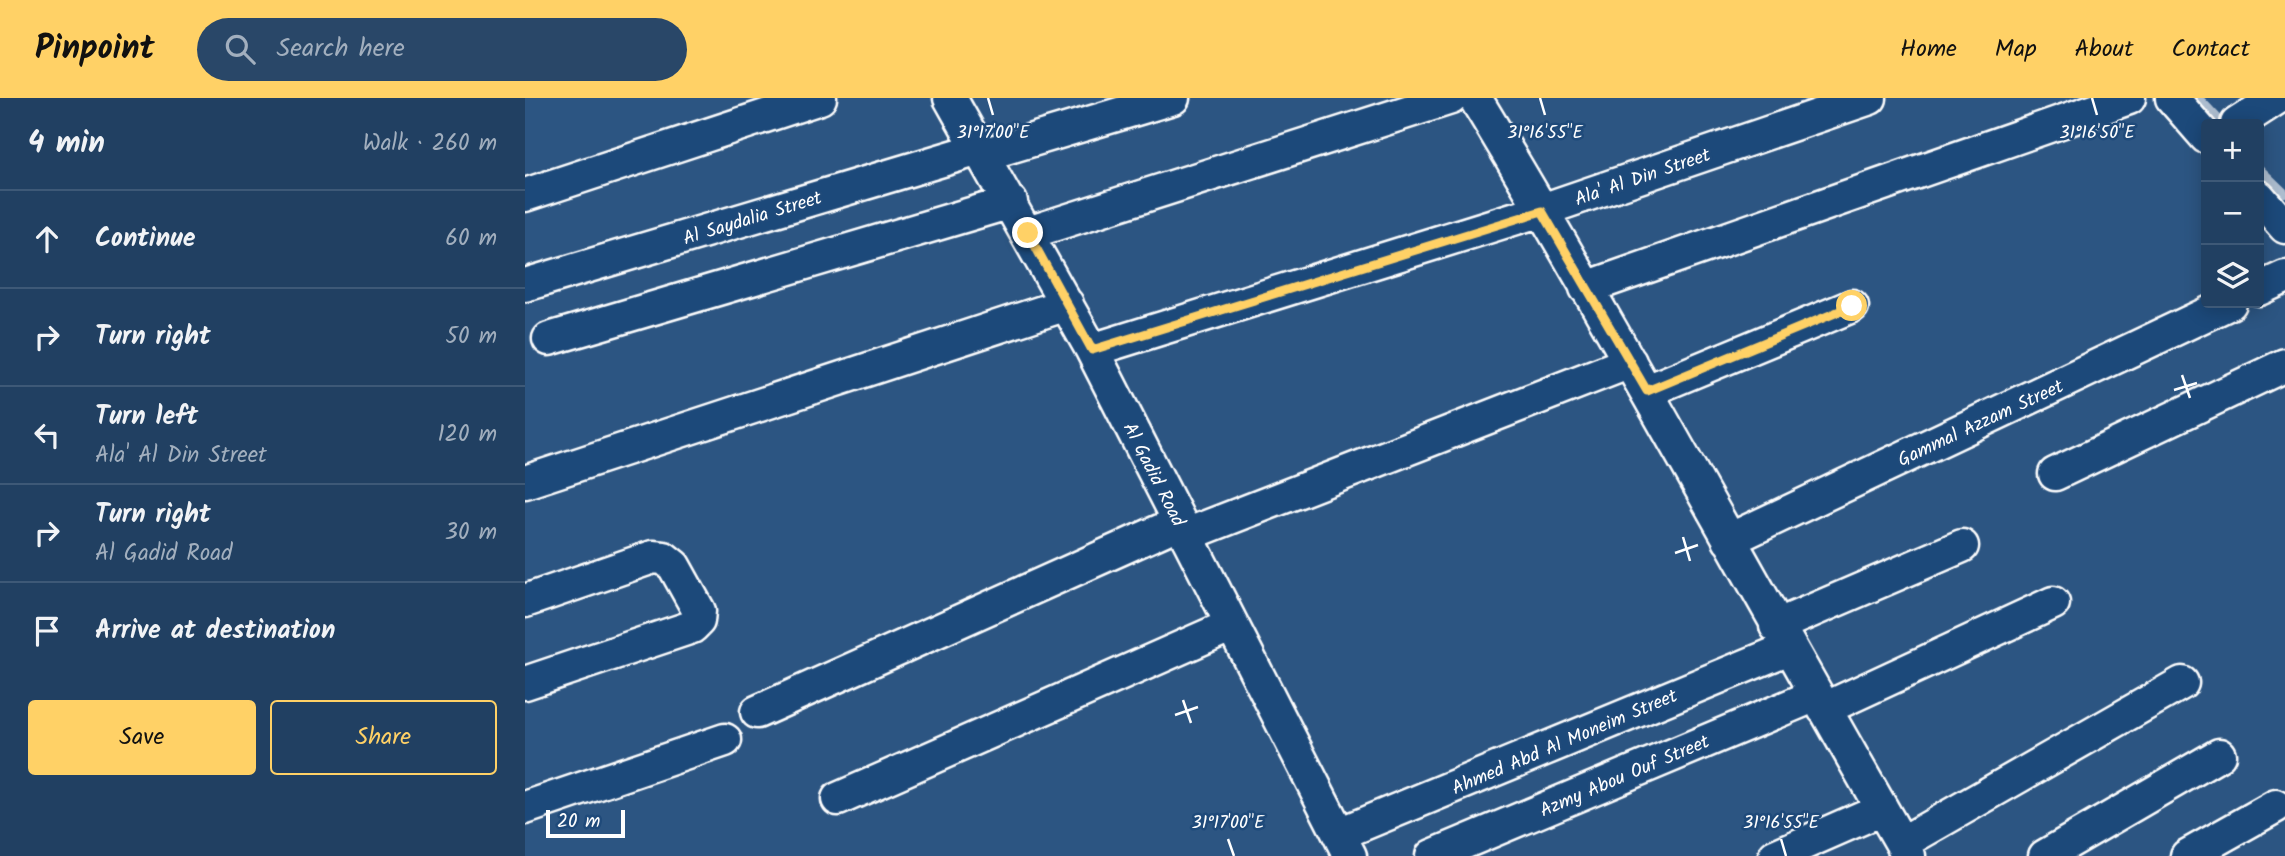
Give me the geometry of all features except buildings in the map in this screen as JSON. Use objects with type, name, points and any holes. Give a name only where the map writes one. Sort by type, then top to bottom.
[{"type":"street","points":[[525,195],[820,98]]},
{"type":"street","name":"Al Gadid Road","points":[[950,98],[1092,350],[1345,845]]},
{"type":"street","name":"Al Saydalia Street","points":[[525,285],[1173,98]]},
{"type":"street","points":[[1028,233],[1451,98]]},
{"type":"street","points":[[1476,98],[1647,391],[1905,850],[2182,683]]},
{"type":"street","name":"Ala' Al Din Street","points":[[1092,350],[1542,211],[1870,98]]},
{"type":"street","points":[[1586,288],[2129,98]]},
{"type":"street","points":[[2172,98],[2201,131]]},
{"type":"street","points":[[2245,119],[2277,98]]},
{"type":"street","points":[[549,338],[1011,202]]},
{"type":"street","points":[[2264,203],[2285,227]]},
{"type":"street","points":[[2264,287],[2285,277]]},
{"type":"street","points":[[525,482],[1067,304]]},
{"type":"street","points":[[1647,391],[1852,306]]},
{"type":"street","name":"Gammal Azzam Street","points":[[1729,540],[2219,308]]},
{"type":"street","points":[[757,712],[1183,529],[1630,362]]},
{"type":"street","points":[[2055,474],[2285,365]]},
{"type":"street","name":"Ahmed Abd Al Moneim Street","points":[[1345,845],[1783,637],[1962,545]]},
{"type":"street","points":[[525,601],[653,557],[664,558],[674,566],[699,611],[698,621],[692,627],[525,683]]},
{"type":"street","name":"Azmy Abou Ouf Street","points":[[1431,856],[1820,702],[2053,603]]},
{"type":"street","points":[[838,799],[1231,625]]},
{"type":"street","points":[[525,808],[725,740]]},
{"type":"street","points":[[2045,856],[2218,755]]},
{"type":"street","points":[[2187,856],[2276,806]]},
{"type":"street","points":[[1775,856],[1882,809]]},
{"type":"waterway","points":[[2199,98],[2217,117]]},
{"type":"waterway","points":[[2264,173],[2285,193]]},
{"type":"route","points":[[1028,233],[1092,350],[1542,211],[1647,391],[1852,306]]}]
